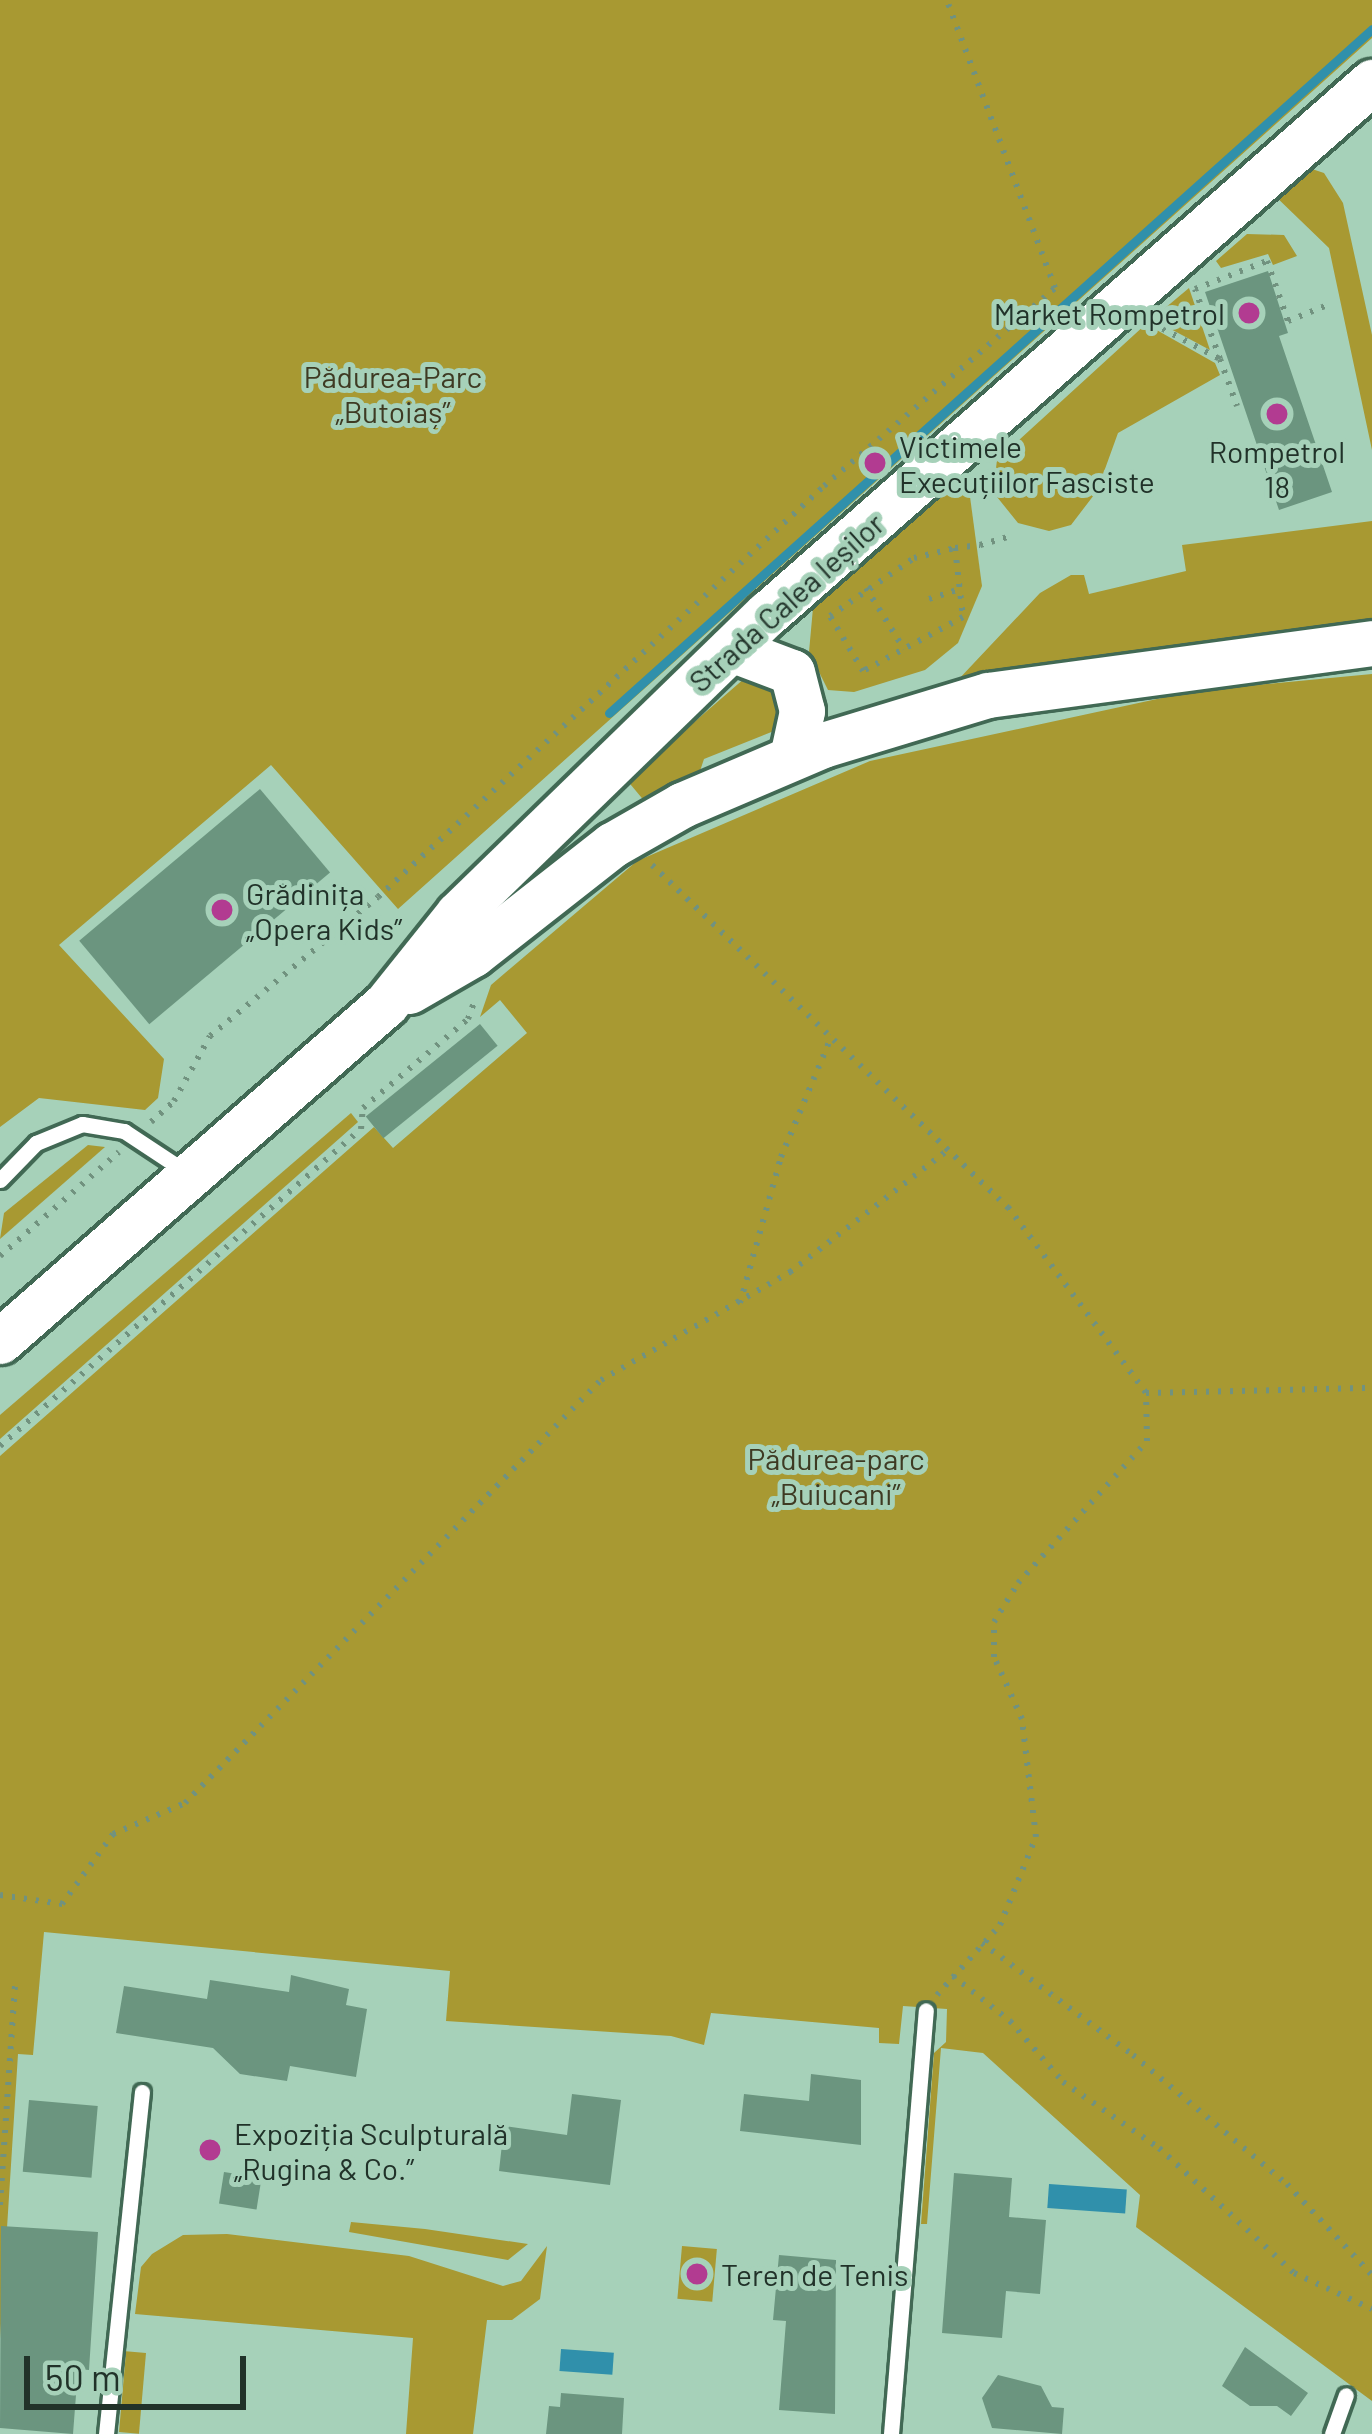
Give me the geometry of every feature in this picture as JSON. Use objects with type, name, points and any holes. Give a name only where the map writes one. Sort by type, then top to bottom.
[{"type":"main road","name":"Strada Calea Ieșilor","points":[[0,1341],[386,1004],[458,914],[731,649],[1372,82]]},
{"type":"main road","name":"Strada Calea Ieșilor","points":[[386,1004],[473,954],[612,844],[792,757],[988,695],[1372,643]]},
{"type":"main road","points":[[731,649],[792,672],[802,711],[792,757]]},
{"type":"lane","points":[[0,1180],[35,1143],[82,1124],[135,1137],[189,1174]]},
{"type":"lane","points":[[890,2434],[926,2010]]},
{"type":"lane","points":[[106,2434],[142,2092]]},
{"type":"lane","points":[[1332,2434],[1346,2395]]},
{"type":"path","points":[[0,1256],[174,1101],[211,1036],[378,897],[754,549],[1055,288],[947,0]]},
{"type":"path","points":[[1238,406],[1195,289],[1268,261],[1288,320],[1325,306]]},
{"type":"path","points":[[1117,305],[1220,359]]},
{"type":"path","points":[[955,548],[963,617],[863,670],[830,616],[914,558],[955,548],[1011,536]]},
{"type":"path","points":[[866,588],[904,649]]},
{"type":"path","points":[[929,599],[960,589]]},
{"type":"path","points":[[643,852],[663,880],[832,1034],[1008,1207],[1146,1393],[1147,1442],[1018,1582],[994,1622],[994,1657],[1022,1719],[1036,1837],[1000,1925],[926,2010]]},
{"type":"path","points":[[0,1446],[362,1129],[363,1108],[468,1018],[480,986]]},
{"type":"path","points":[[740,1304],[781,1157],[832,1034]]},
{"type":"path","points":[[0,1895],[62,1904],[113,1834],[185,1803],[559,1417],[640,1354],[740,1304],[950,1149]]},
{"type":"path","points":[[1146,1393],[1372,1388]]},
{"type":"path","points":[[982,1943],[1132,2054],[1287,2184],[1372,2275]]},
{"type":"path","points":[[953,1976],[1010,2021],[1063,2082],[1160,2148],[1294,2273],[1372,2309]]},
{"type":"path","points":[[0,2205],[15,1986]]},
{"type":"green space","name":"Pădurea-Parc „Butoiaș”","points":[[0,0],[1372,0],[1372,38],[398,909],[271,765],[59,945],[164,1059],[158,1098],[145,1110],[39,1098],[0,1127]]},
{"type":"green space","points":[[1306,167],[1324,173],[1343,203],[1372,335],[1372,450],[1329,248],[1271,192]]},
{"type":"green space","points":[[1247,234],[1284,235],[1297,256],[1273,265],[1268,254],[1221,268],[1216,261]]},
{"type":"green space","points":[[1189,288],[1210,350],[1152,319]]},
{"type":"green space","points":[[1146,324],[1215,363],[1220,375],[1118,433],[1097,491],[1071,525],[1049,531],[1018,523],[993,492],[997,460]]},
{"type":"green space","points":[[966,467],[982,586],[958,643],[925,670],[854,692],[828,690],[809,652],[813,608],[826,588]]},
{"type":"green space","points":[[1372,521],[1372,623],[957,681],[1040,593],[1071,575],[1084,575],[1089,594],[1186,571],[1182,545]]},
{"type":"green space","points":[[753,671],[770,679],[784,727],[704,759],[697,780],[646,803],[621,773],[649,743],[677,737]]},
{"type":"green space","name":"Pădurea-parc „Buiucani”","points":[[1372,674],[1372,2401],[1136,2227],[1140,2195],[983,2053],[941,2048],[927,2224],[921,2224],[934,2053],[946,2042],[947,2009],[903,2006],[899,2044],[879,2043],[879,2028],[711,2013],[704,2045],[671,2036],[446,2021],[450,1971],[44,1932],[33,2055],[18,2054],[0,2339],[0,1456],[374,1127],[393,1148],[527,1033],[500,1000],[480,1017],[491,985],[637,861],[870,761],[1194,691]]},
{"type":"green space","points":[[351,1113],[358,1122],[0,1439],[0,1415]]},
{"type":"green space","points":[[88,1145],[105,1147],[0,1239],[4,1213]]},
{"type":"green space","points":[[351,2222],[528,2244],[508,2260],[349,2232]]},
{"type":"green space","points":[[227,2234],[409,2256],[503,2286],[521,2281],[547,2246],[540,2299],[512,2320],[487,2320],[473,2434],[406,2434],[413,2338],[135,2314],[141,2267],[152,2254],[183,2235]]},
{"type":"green space","name":"Teren de Tenis","points":[[682,2246],[717,2249],[712,2302],[677,2299]]},
{"type":"green space","points":[[126,2351],[146,2353],[139,2434],[119,2432]]},
{"type":"water","points":[[1049,2184],[1127,2189],[1125,2213],[1047,2208]]},
{"type":"water","points":[[561,2349],[614,2353],[612,2375],[559,2371]]},
{"type":"building","points":[[1268,271],[1288,333],[1279,336],[1332,492],[1279,510],[1205,292]]},
{"type":"building","points":[[260,789],[330,872],[149,1024],[79,941]]},
{"type":"building","points":[[480,1024],[498,1046],[383,1138],[366,1117]]},
{"type":"building","points":[[291,1975],[349,1989],[346,2005],[367,2009],[356,2077],[290,2066],[287,2081],[240,2074],[213,2048],[116,2033],[124,1986],[207,1999],[210,1980],[289,1992]]},
{"type":"building","points":[[811,2074],[861,2080],[861,2145],[740,2131],[744,2094],[809,2101]]},
{"type":"building","points":[[572,2094],[621,2100],[610,2185],[499,2171],[504,2126],[567,2135]]},
{"type":"building","points":[[29,2100],[98,2106],[91,2178],[23,2172]]},
{"type":"building","points":[[224,2172],[262,2178],[257,2210],[219,2204]]},
{"type":"building","points":[[954,2173],[1012,2178],[1009,2217],[1046,2220],[1040,2294],[1006,2291],[1002,2338],[942,2333]]},
{"type":"building","points":[[1,2226],[98,2232],[89,2370],[78,2369],[73,2434],[0,2428]]},
{"type":"building","points":[[779,2255],[836,2260],[835,2414],[779,2410],[786,2321],[773,2320]]},
{"type":"building","points":[[1245,2347],[1308,2393],[1291,2416],[1277,2406],[1250,2406],[1222,2386]]},
{"type":"building","points":[[998,2375],[1041,2386],[1052,2407],[1064,2408],[1062,2434],[992,2428],[982,2398]]},
{"type":"building","points":[[561,2393],[624,2398],[622,2434],[546,2434],[549,2406],[560,2407]]},
{"type":"waterway","points":[[609,713],[1372,29]]},
{"type":"place","name":"Market Rompetrol","points":[[1249,313]]},
{"type":"place","name":"Rompetrol 18","points":[[1277,414]]},
{"type":"place","name":"Victimele Execuțiilor Fasciste","points":[[875,463]]},
{"type":"place","name":"Grădinița „Opera Kids”","points":[[222,910]]},
{"type":"place","name":"Expoziția Sculpturală „Rugina & Co.”","points":[[210,2150]]},
{"type":"place","name":"Teren de Tenis","points":[[697,2274]]}]
